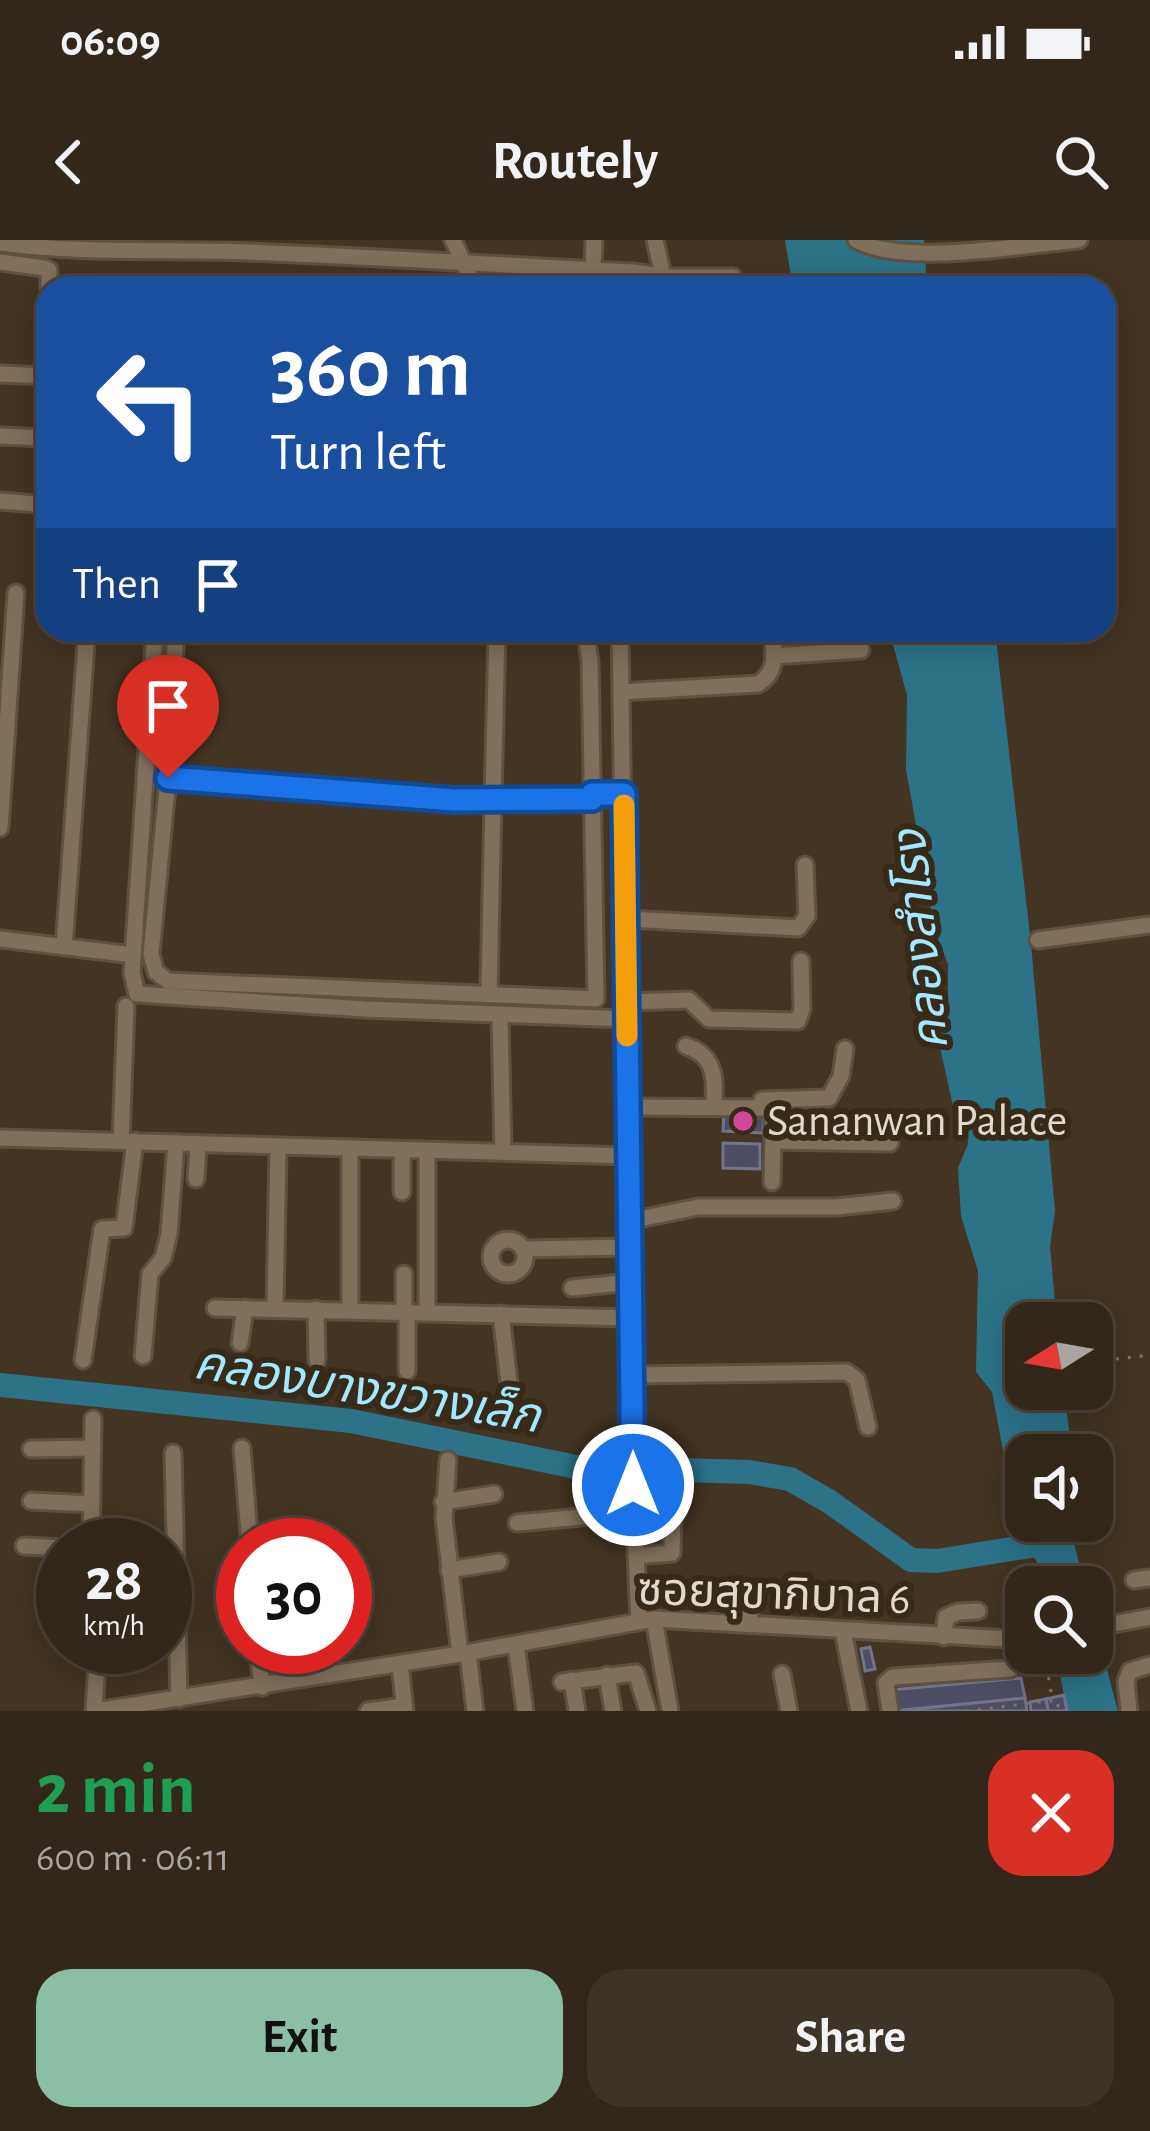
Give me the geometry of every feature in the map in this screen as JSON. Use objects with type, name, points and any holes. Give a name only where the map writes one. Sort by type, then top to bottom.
[{"type":"street","points":[[453,240],[470,276]]},
{"type":"street","points":[[593,270],[594,240]]},
{"type":"street","points":[[655,240],[667,276]]},
{"type":"street","points":[[856,240],[871,248],[939,252],[1079,240]]},
{"type":"street","points":[[0,243],[350,248],[638,276]]},
{"type":"street","points":[[0,262],[44,268],[49,276]]},
{"type":"street","points":[[0,374],[36,376]]},
{"type":"street","points":[[0,436],[36,438]]},
{"type":"street","points":[[0,501],[36,504]]},
{"type":"street","points":[[0,828],[16,593]]},
{"type":"street","points":[[64,947],[86,642]]},
{"type":"street","points":[[154,642],[133,956],[134,989],[141,995],[627,1011],[689,1000],[709,1018],[793,1022],[801,1016],[801,961]]},
{"type":"street","points":[[175,642],[151,954],[156,972],[169,981],[596,999],[587,642]]},
{"type":"street","points":[[489,992],[497,642]]},
{"type":"street","points":[[620,642],[636,1556],[646,1620],[670,1711]]},
{"type":"street","points":[[621,692],[758,684],[768,678],[773,642]]},
{"type":"street","points":[[774,656],[861,650]]},
{"type":"street","points":[[168,778],[494,800],[624,794]]},
{"type":"street","points":[[627,919],[798,928],[807,916],[805,866]]},
{"type":"street","points":[[1039,940],[1150,925]]},
{"type":"street","points":[[0,939],[133,956]]},
{"type":"street","points":[[83,1360],[102,1229],[124,1228],[128,1141],[125,1006]]},
{"type":"street","points":[[500,1018],[503,1152]]},
{"type":"street","points":[[686,1046],[706,1056],[711,1065],[714,1100]]},
{"type":"street","points":[[627,1103],[829,1098],[841,1076],[845,1049]]},
{"type":"street","points":[[627,1103],[769,1108],[773,1111],[772,1182]]},
{"type":"street","points":[[0,1138],[628,1156]]},
{"type":"street","points":[[773,1142],[890,1143]]},
{"type":"street","points":[[143,1356],[151,1274],[164,1258],[169,1234],[176,1143]]},
{"type":"street","points":[[196,1180],[198,1144]]},
{"type":"street","points":[[275,1308],[278,1147]]},
{"type":"street","points":[[350,1150],[350,1310]]},
{"type":"street","points":[[402,1151],[402,1192]]},
{"type":"street","points":[[427,1151],[428,1312]]},
{"type":"street","points":[[630,1221],[698,1207],[836,1207],[893,1201]]},
{"type":"street","points":[[523,1250],[630,1247]]},
{"type":"street","points":[[404,1274],[407,1370]]},
{"type":"street","points":[[572,1288],[631,1282]]},
{"type":"street","points":[[215,1308],[632,1318]]},
{"type":"street","points":[[240,1342],[245,1308]]},
{"type":"street","points":[[316,1309],[317,1360]]},
{"type":"street","points":[[501,1314],[510,1391]]},
{"type":"street","points":[[632,1375],[847,1372],[857,1380],[868,1427]]},
{"type":"street","points":[[92,1518],[93,1419]]},
{"type":"street","points":[[32,1449],[93,1448]]},
{"type":"street","points":[[242,1448],[248,1518]]},
{"type":"street","points":[[173,1453],[179,1699]]},
{"type":"street","points":[[448,1460],[443,1502],[449,1570],[476,1711]]},
{"type":"street","points":[[443,1502],[494,1494]]},
{"type":"street","points":[[31,1501],[92,1504]]},
{"type":"street","points":[[636,1556],[672,1553],[673,1510]]},
{"type":"street","points":[[517,1523],[634,1512]]},
{"type":"street","points":[[24,1546],[36,1547]]},
{"type":"street","points":[[449,1570],[499,1562]]},
{"type":"street","points":[[750,1591],[750,1625]]},
{"type":"street","points":[[944,1637],[946,1616],[978,1611]]},
{"type":"street","points":[[1113,1624],[1150,1617]]},
{"type":"street","name":"ซอยสุขาภิบาล 6","points":[[95,1711],[465,1654],[646,1620],[1005,1639]]},
{"type":"street","points":[[843,1630],[859,1711]]},
{"type":"street","points":[[516,1645],[525,1711]]},
{"type":"street","points":[[368,1711],[405,1708],[400,1664]]},
{"type":"street","points":[[1129,1711],[1126,1681],[1130,1671],[1150,1665]]},
{"type":"street","points":[[890,1711],[886,1691],[893,1678],[1005,1666]]},
{"type":"street","points":[[577,1711],[567,1681],[636,1672],[648,1711]]},
{"type":"street","points":[[95,1711],[97,1674]]},
{"type":"street","points":[[262,1674],[262,1687]]},
{"type":"street","points":[[782,1674],[789,1711]]},
{"type":"street","points":[[608,1675],[613,1711]]},
{"type":"path","points":[[1113,1359],[1150,1355]]},
{"type":"path","points":[[1048,1674],[1053,1700]]},
{"type":"path","points":[[966,1711],[1053,1700],[1059,1711]]},
{"type":"water","points":[[785,240],[924,240],[926,276],[791,276]]},
{"type":"water","points":[[892,642],[996,642],[1055,1211],[1050,1247],[1055,1302],[1005,1302],[1005,1410],[1067,1410],[1069,1434],[1005,1434],[1005,1461],[992,1392],[976,1372],[978,1271],[961,1216],[958,1168],[968,1144],[969,1125],[955,1115],[937,1034],[948,1008],[948,964],[935,932],[906,770],[907,695]]},
{"type":"water","points":[[1023,1542],[1074,1542],[1080,1566],[1040,1566]]},
{"type":"water","points":[[1060,1674],[1108,1674],[1118,1711],[1067,1711]]},
{"type":"building","name":"Sananwan Palace","points":[[724,1108],[764,1110],[763,1133],[723,1131]]},
{"type":"building","points":[[723,1143],[760,1144],[760,1169],[723,1168]]},
{"type":"building","points":[[870,1647],[875,1669],[865,1671],[861,1649]]},
{"type":"building","points":[[1021,1678],[1025,1698],[894,1711],[890,1690]]},
{"type":"building","points":[[1064,1695],[1067,1711],[1048,1711],[1046,1699]]},
{"type":"building","points":[[1025,1698],[1027,1711],[895,1711]]},
{"type":"building","points":[[1046,1699],[1048,1711],[1031,1711],[1030,1702]]},
{"type":"waterway","name":"คลองบางขวางเล็ก","points":[[0,1385],[351,1421],[576,1467],[749,1472],[790,1479],[911,1560],[937,1561],[1055,1542]]},
{"type":"slow traffic","points":[[624,805],[627,1036]]},
{"type":"place","name":"Sananwan Palace","points":[[743,1121]]},
{"type":"route","points":[[168,778],[454,800],[592,799],[592,794],[624,794],[633,1485]]},
{"type":"water label","name":"คลองสำโรง","points":[[922,940]]}]
